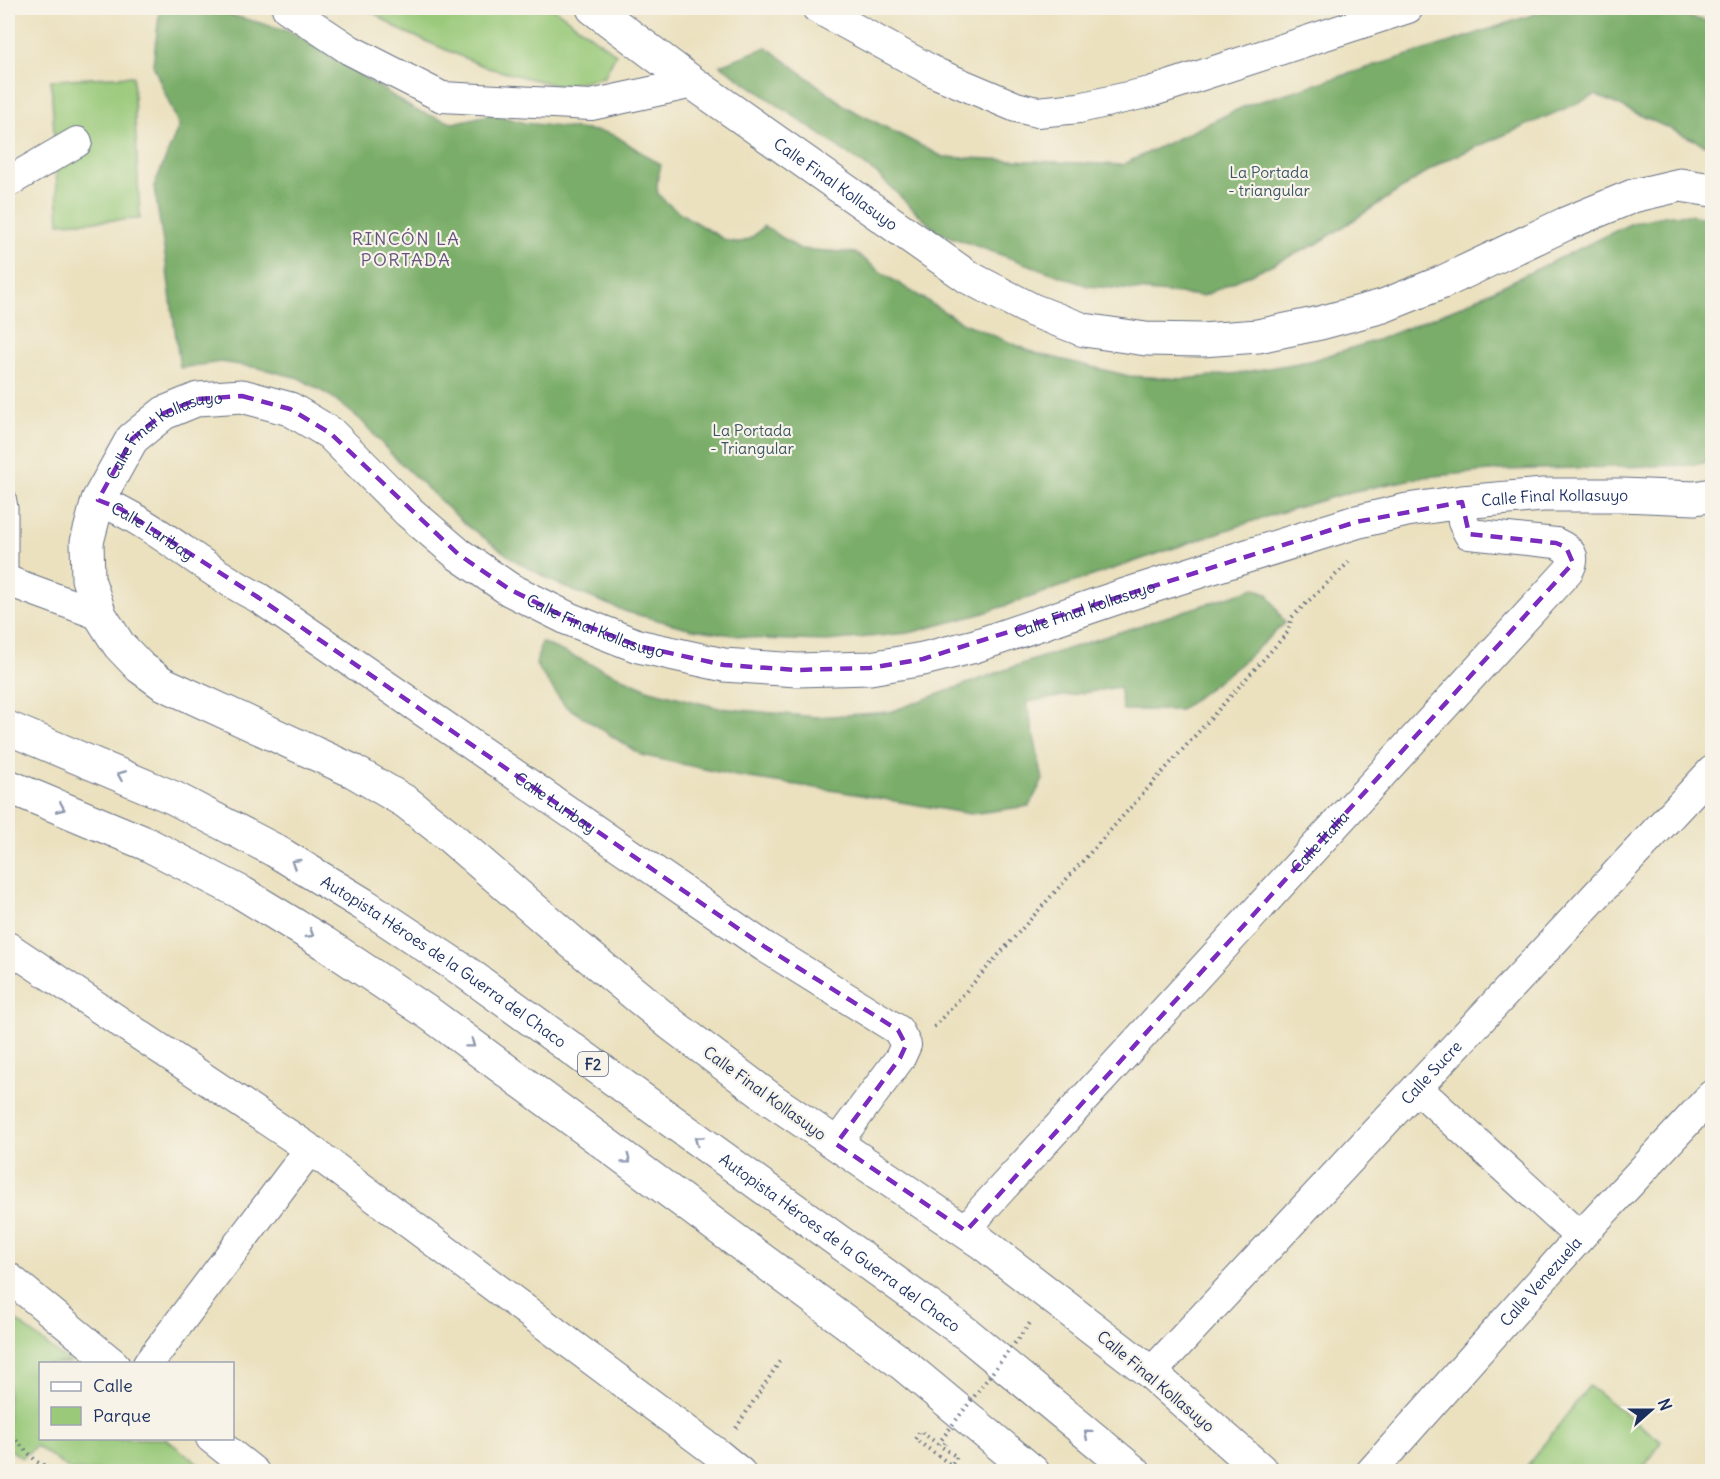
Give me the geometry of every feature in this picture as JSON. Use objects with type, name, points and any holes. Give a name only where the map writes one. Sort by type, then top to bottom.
[{"type":"main road","name":"Calle Final Kollasuyo","points":[[593,8],[693,83],[968,277],[1032,310],[1084,330],[1146,339],[1202,340],[1258,336],[1320,323],[1383,306],[1443,282],[1564,224],[1633,196],[1680,185],[1713,190]]},
{"type":"main road","name":"Calle Final Kollasuyo","points":[[1263,1472],[1151,1373],[966,1231],[772,1100],[671,1024],[406,802],[353,771],[162,683],[140,668],[119,645],[100,615],[88,579],[87,542],[98,500],[132,439],[164,413],[198,399],[242,396],[290,409],[330,433],[409,512],[458,554],[509,589],[568,619],[638,646],[724,665],[797,670],[870,668],[934,657],[975,646],[1122,596],[1356,522],[1407,510],[1462,502],[1543,495],[1695,498],[1713,495]]},
{"type":"main road","name":"Autopista Héroes de la Guerra del Chaco","points":[[8,728],[174,798],[274,850],[363,904],[464,971],[967,1334],[1134,1472]]},
{"type":"main road","points":[[8,786],[147,844],[242,893],[324,943],[430,1014],[904,1365],[1033,1472]]},
{"type":"street","points":[[287,8],[350,50],[442,97],[591,105],[693,83]]},
{"type":"street","points":[[817,8],[938,74],[1016,107],[1037,112],[1078,108],[1150,92],[1408,8]]},
{"type":"street","points":[[8,182],[77,142]]},
{"type":"street","name":"Calle Luribay","points":[[98,500],[121,509],[237,587],[260,598],[765,947],[898,1030],[906,1045]]},
{"type":"street","name":"Calle Italia","points":[[966,1231],[983,1209],[1573,563],[1572,555],[1566,548],[1556,543],[1469,534],[1463,522],[1462,502]]},
{"type":"street","points":[[9,581],[100,615]]},
{"type":"street","name":"Calle Sucre","points":[[1151,1373],[1713,771]]},
{"type":"street","points":[[8,947],[310,1149],[722,1466]]},
{"type":"street","points":[[837,1144],[900,1058],[906,1045]]},
{"type":"street","points":[[1417,1088],[1580,1237]]},
{"type":"street","name":"Calle Venezuela","points":[[1371,1472],[1580,1237],[1713,1095]]},
{"type":"street","points":[[150,1362],[310,1149]]},
{"type":"street","points":[[8,1277],[112,1362]]},
{"type":"street","points":[[214,1440],[254,1472]]},
{"type":"lane","points":[[8,496],[10,508],[9,581]]},
{"type":"path","points":[[906,1045],[927,1035],[1288,632],[1292,617],[1346,565]]},
{"type":"path","points":[[940,1445],[1030,1323]]},
{"type":"path","points":[[722,1466],[782,1358]]},
{"type":"path","points":[[920,1431],[940,1445],[957,1457],[951,1465],[915,1439],[920,1431]]},
{"type":"path","points":[[8,1432],[35,1465],[59,1472]]},
{"type":"highlighted area","points":[[242,396],[290,409],[330,433],[458,554],[509,589],[569,619],[638,646],[724,665],[797,670],[870,668],[923,659],[1356,522],[1462,502],[1469,534],[1556,543],[1566,547],[1573,563],[966,1231],[836,1144],[900,1058],[906,1045],[898,1030],[765,947],[259,598],[121,509],[98,500],[132,439],[164,413],[198,399]]},
{"type":"green space","name":"La Portada - Triangular","points":[[160,8],[206,8],[292,32],[415,110],[453,123],[493,114],[525,123],[604,132],[616,136],[661,165],[658,193],[669,205],[725,240],[742,242],[755,235],[764,226],[800,249],[856,253],[885,275],[961,322],[1035,353],[1129,376],[1184,379],[1240,373],[1310,361],[1377,340],[1461,306],[1632,223],[1672,215],[1702,217],[1712,221],[1712,461],[1694,465],[1502,470],[1423,477],[1350,492],[1262,518],[981,614],[909,633],[827,641],[761,639],[692,629],[627,612],[562,586],[516,561],[465,524],[392,455],[361,420],[332,397],[299,378],[221,362],[180,368],[154,186],[179,126],[153,65]]},
{"type":"green space","points":[[366,8],[553,8],[616,54],[604,77],[559,86],[488,68],[400,30]]},
{"type":"green space","name":"La Portada - triangular","points":[[1553,8],[1644,8],[1712,22],[1712,148],[1596,95],[1442,162],[1317,244],[1203,296],[1088,286],[937,232],[877,174],[720,65],[767,47],[848,108],[943,157],[1122,165],[1245,106]]},
{"type":"green space","points":[[133,76],[140,219],[59,223],[51,80]]},
{"type":"green space","points":[[1255,588],[1268,594],[1285,623],[1239,665],[1180,710],[1123,710],[1119,687],[1027,702],[1043,780],[1029,806],[970,814],[736,776],[641,755],[564,705],[536,665],[541,642],[650,690],[719,708],[816,717],[890,712],[1021,664]]},
{"type":"green space","points":[[8,1314],[69,1362],[39,1362],[39,1440],[167,1440],[207,1471],[72,1471],[36,1446],[22,1458],[8,1448]]},
{"type":"green space","points":[[1589,1386],[1662,1442],[1641,1471],[1523,1471]]},
{"type":"district","name":"RINCÓN LA PORTADA","points":[[406,248]]}]
